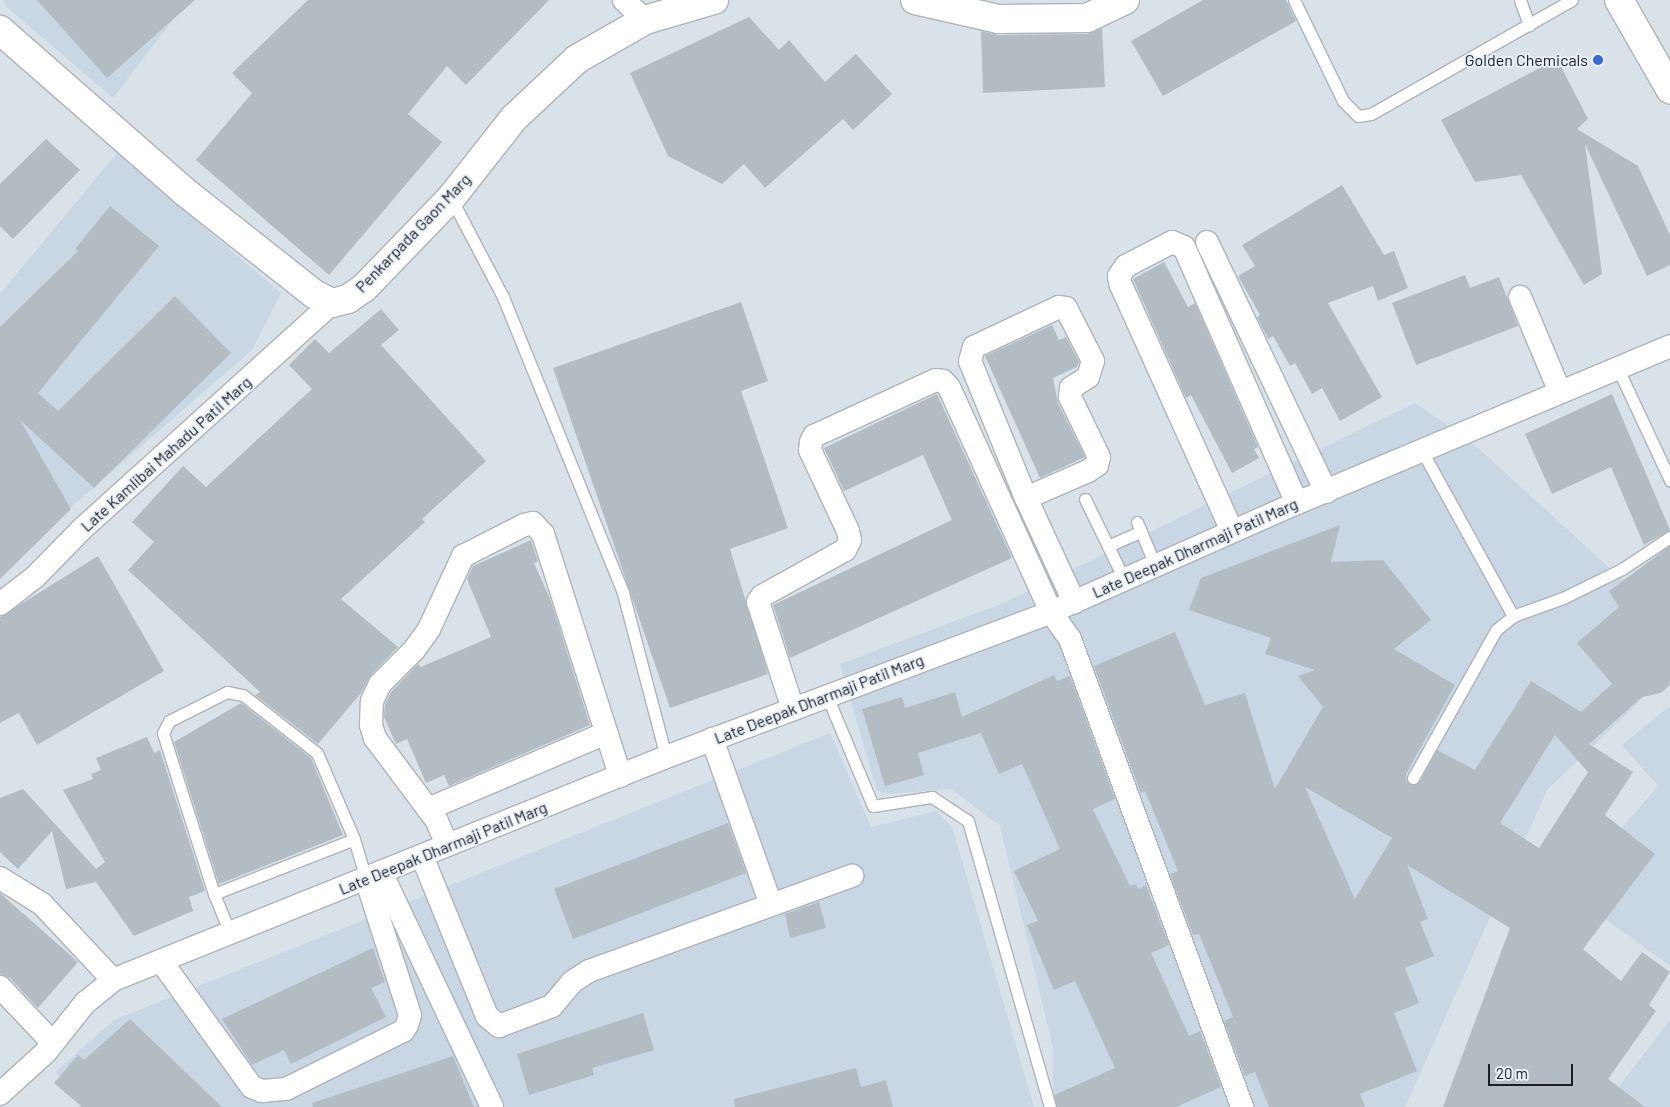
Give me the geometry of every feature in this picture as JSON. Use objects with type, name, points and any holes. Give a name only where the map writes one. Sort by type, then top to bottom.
[{"type":"street","points":[[624,0],[645,20]]},
{"type":"street","name":"Penkarpada Gaon Marg","points":[[332,303],[348,298],[364,288],[451,198],[514,118],[577,59],[645,20],[714,0]]},
{"type":"street","points":[[915,0],[998,19],[1088,18],[1125,0]]},
{"type":"street","points":[[1619,0],[1670,89]]},
{"type":"street","points":[[0,30],[185,192],[314,294],[332,303]]},
{"type":"street","points":[[1232,531],[1120,283],[1119,276],[1126,266],[1172,242],[1184,247],[1297,503]]},
{"type":"street","points":[[1207,242],[1326,492]]},
{"type":"street","points":[[1520,297],[1560,392]]},
{"type":"street","name":"Late Kamlibai Mahadu Patil Marg","points":[[0,604],[35,577],[82,529],[332,303]]},
{"type":"street","points":[[1026,498],[1088,471],[1097,465],[1099,457],[1070,397],[1071,388],[1088,377],[1093,369],[1093,361],[1066,308],[1059,307],[974,347],[970,354],[970,361],[1026,498],[1074,602]]},
{"type":"street","name":"Late Deepak Dharmaji Patil Marg","points":[[0,1094],[53,1043],[85,1003],[113,980],[666,757],[1051,612],[1297,503],[1670,346]]},
{"type":"street","points":[[792,710],[758,602],[762,596],[845,550],[850,540],[848,530],[810,450],[811,442],[814,436],[936,380],[949,387],[1051,612],[1070,639],[1242,1107]]},
{"type":"street","points":[[447,845],[428,809],[374,738],[371,725],[372,701],[380,684],[414,650],[429,629],[463,556],[524,525],[533,523],[544,534],[620,776]]},
{"type":"street","points":[[428,809],[606,733]]},
{"type":"street","points":[[712,739],[771,905]]},
{"type":"street","points":[[422,856],[487,1016],[499,1026],[552,1006],[572,982],[588,971],[852,876]]},
{"type":"street","points":[[161,961],[252,1087],[262,1091],[286,1089],[402,1032],[407,1026],[410,1015],[373,876]]},
{"type":"street","points":[[373,876],[492,1107]]},
{"type":"street","points":[[0,878],[42,904],[113,980]]},
{"type":"street","points":[[0,987],[53,1043]]},
{"type":"lane","points":[[1294,0],[1343,101],[1358,116],[1371,114],[1572,0]]},
{"type":"lane","points":[[1520,0],[1529,25]]},
{"type":"lane","points":[[451,198],[502,297],[623,592],[666,757]]},
{"type":"lane","points":[[1618,369],[1670,480]]},
{"type":"lane","points":[[1422,451],[1513,616]]},
{"type":"lane","points":[[1085,499],[1124,579]]},
{"type":"lane","points":[[1108,546],[1139,526],[1155,565]]},
{"type":"lane","points":[[1413,778],[1483,649],[1496,630],[1513,616],[1563,598],[1622,569],[1670,537]]},
{"type":"lane","points":[[230,933],[214,894],[163,733],[169,721],[227,692],[243,695],[313,747],[354,839],[373,876]]},
{"type":"lane","points":[[827,696],[873,806],[932,797],[968,821],[1050,1107]]},
{"type":"lane","points":[[214,894],[354,839]]},
{"type":"shaded area","points":[[3,0],[188,0],[113,98],[8,8]]},
{"type":"shaded area","points":[[117,153],[281,293],[252,350],[0,569],[0,294]]},
{"type":"shaded area","points":[[1415,403],[1468,439],[1670,623],[1670,672],[1547,790],[1405,1107],[1059,1107],[1053,1091],[1053,1048],[1000,826],[951,789],[889,794],[877,791],[840,664],[1006,602]]},
{"type":"shaded area","points":[[1670,706],[1670,966],[1567,891],[1658,786],[1622,745]]},
{"type":"shaded area","points":[[830,733],[871,827],[936,811],[952,827],[1034,1107],[89,1107],[55,1072],[114,1020]]},
{"type":"shaded area","points":[[1670,1020],[1670,1107],[1603,1107]]},
{"type":"building","points":[[37,0],[195,0],[107,78]]},
{"type":"building","points":[[308,0],[549,0],[466,85],[447,66],[408,114],[442,142],[329,275],[196,160],[252,93],[232,73]]},
{"type":"building","points":[[1203,0],[1286,0],[1296,21],[1163,96],[1131,41]]},
{"type":"building","points":[[749,17],[779,50],[789,40],[825,82],[856,54],[892,94],[853,130],[843,119],[765,188],[744,164],[722,184],[668,156],[630,73]]},
{"type":"building","points":[[1102,28],[1105,87],[983,93],[981,31],[998,35],[1087,34]]},
{"type":"building","points":[[1557,59],[1588,119],[1577,129],[1638,166],[1670,235],[1670,265],[1647,276],[1585,144],[1602,274],[1584,285],[1521,175],[1475,182],[1441,120]]},
{"type":"building","points":[[46,139],[80,170],[13,239],[0,226],[0,184]]},
{"type":"building","points":[[1342,185],[1384,255],[1394,251],[1408,288],[1378,301],[1373,286],[1328,303],[1382,397],[1340,421],[1322,388],[1312,394],[1295,363],[1290,366],[1273,336],[1268,339],[1257,317],[1260,315],[1238,276],[1255,266],[1242,245]]},
{"type":"building","points":[[110,206],[159,246],[38,393],[58,411],[175,296],[231,353],[94,488],[20,420],[71,509],[0,579],[0,327],[78,251],[75,249]]},
{"type":"building","points":[[1164,262],[1188,307],[1195,303],[1258,447],[1254,449],[1259,458],[1232,473],[1191,395],[1186,398],[1133,279]]},
{"type":"building","points":[[1465,275],[1470,288],[1499,277],[1518,326],[1416,365],[1392,303]]},
{"type":"building","points":[[741,302],[768,381],[741,391],[788,528],[730,549],[768,674],[670,708],[553,368]]},
{"type":"building","points":[[381,309],[399,330],[381,345],[486,461],[422,519],[425,522],[341,599],[398,647],[371,675],[361,693],[318,744],[255,695],[260,692],[128,570],[154,542],[132,522],[183,466],[206,487],[312,389],[289,365],[315,339],[329,353]]},
{"type":"building","points":[[1052,325],[1059,340],[1066,337],[1079,362],[1077,367],[1053,378],[1058,403],[1085,457],[1040,478],[985,356]]},
{"type":"building","points":[[937,394],[1012,558],[790,658],[773,605],[952,520],[923,455],[844,491],[824,448]]},
{"type":"building","points":[[1612,394],[1670,530],[1644,545],[1611,467],[1552,494],[1525,434]]},
{"type":"building","points":[[1340,525],[1331,562],[1383,560],[1431,620],[1394,649],[1455,685],[1406,774],[1406,781],[1413,785],[1420,782],[1437,750],[1475,770],[1531,681],[1581,712],[1612,684],[1577,643],[1619,607],[1609,591],[1670,546],[1670,685],[1661,693],[1642,697],[1589,744],[1633,772],[1605,815],[1655,854],[1583,949],[1621,981],[1642,952],[1670,972],[1649,1005],[1656,1011],[1608,1079],[1645,1107],[1443,1107],[1510,928],[1407,865],[1428,919],[1420,922],[1434,956],[1405,968],[1419,1003],[1394,1013],[1417,1071],[1360,1094],[1365,1107],[1269,1107],[1255,1072],[1245,1076],[1224,1021],[1233,1017],[1199,934],[1193,935],[1170,874],[1178,871],[1145,791],[1141,793],[1094,666],[1175,632],[1205,705],[1245,693],[1275,789],[1323,707],[1298,676],[1315,670],[1265,654],[1271,638],[1189,610],[1201,578]],"holes":[[[1555,735],[1588,772],[1539,848],[1500,823]],[[1305,787],[1392,838],[1355,899]]]},
{"type":"building","points":[[531,540],[538,561],[534,563],[551,601],[590,725],[449,786],[444,775],[426,783],[407,739],[396,744],[384,717],[385,704],[391,692],[418,664],[421,667],[491,637],[467,579],[473,566]]},
{"type":"building","points":[[98,556],[164,671],[37,745],[19,713],[0,723],[0,617]]},
{"type":"building","points":[[1054,675],[1057,681],[1070,676],[1115,799],[1093,809],[1130,886],[1136,884],[1138,889],[1146,885],[1169,945],[1151,953],[1189,1036],[1200,1031],[1221,1087],[1176,1107],[1057,1107],[1054,1095],[1115,1068],[1075,981],[1054,990],[1027,925],[1038,921],[1014,871],[1060,849],[1022,764],[999,774],[981,733],[918,753],[924,775],[885,786],[862,709],[902,697],[905,708],[955,692],[962,717]]},
{"type":"building","points":[[241,703],[311,758],[343,835],[219,884],[174,742]]},
{"type":"building","points":[[147,737],[154,753],[160,750],[205,891],[189,897],[193,911],[134,936],[96,882],[66,889],[52,831],[18,869],[0,852],[0,798],[23,789],[96,869],[105,862],[63,790],[93,779],[91,774],[101,770],[96,758]]},
{"type":"building","points":[[728,823],[746,873],[573,939],[554,889]]},
{"type":"building","points":[[0,893],[78,962],[38,1008],[10,978],[0,974]]},
{"type":"building","points":[[819,902],[826,928],[790,938],[785,914]]},
{"type":"building","points":[[373,948],[385,982],[371,988],[386,1017],[291,1064],[284,1050],[252,1065],[222,1019]]},
{"type":"building","points":[[643,1013],[654,1050],[592,1068],[594,1075],[529,1095],[517,1054]]},
{"type":"building","points":[[130,1019],[222,1107],[82,1107],[54,1083],[78,1055],[84,1060]]},
{"type":"building","points":[[453,1056],[474,1107],[313,1107],[312,1103]]},
{"type":"building","points":[[856,1068],[861,1087],[886,1080],[893,1107],[735,1107],[734,1099]]},
{"type":"place","name":"Golden Chemicals","points":[[1598,60]]}]
